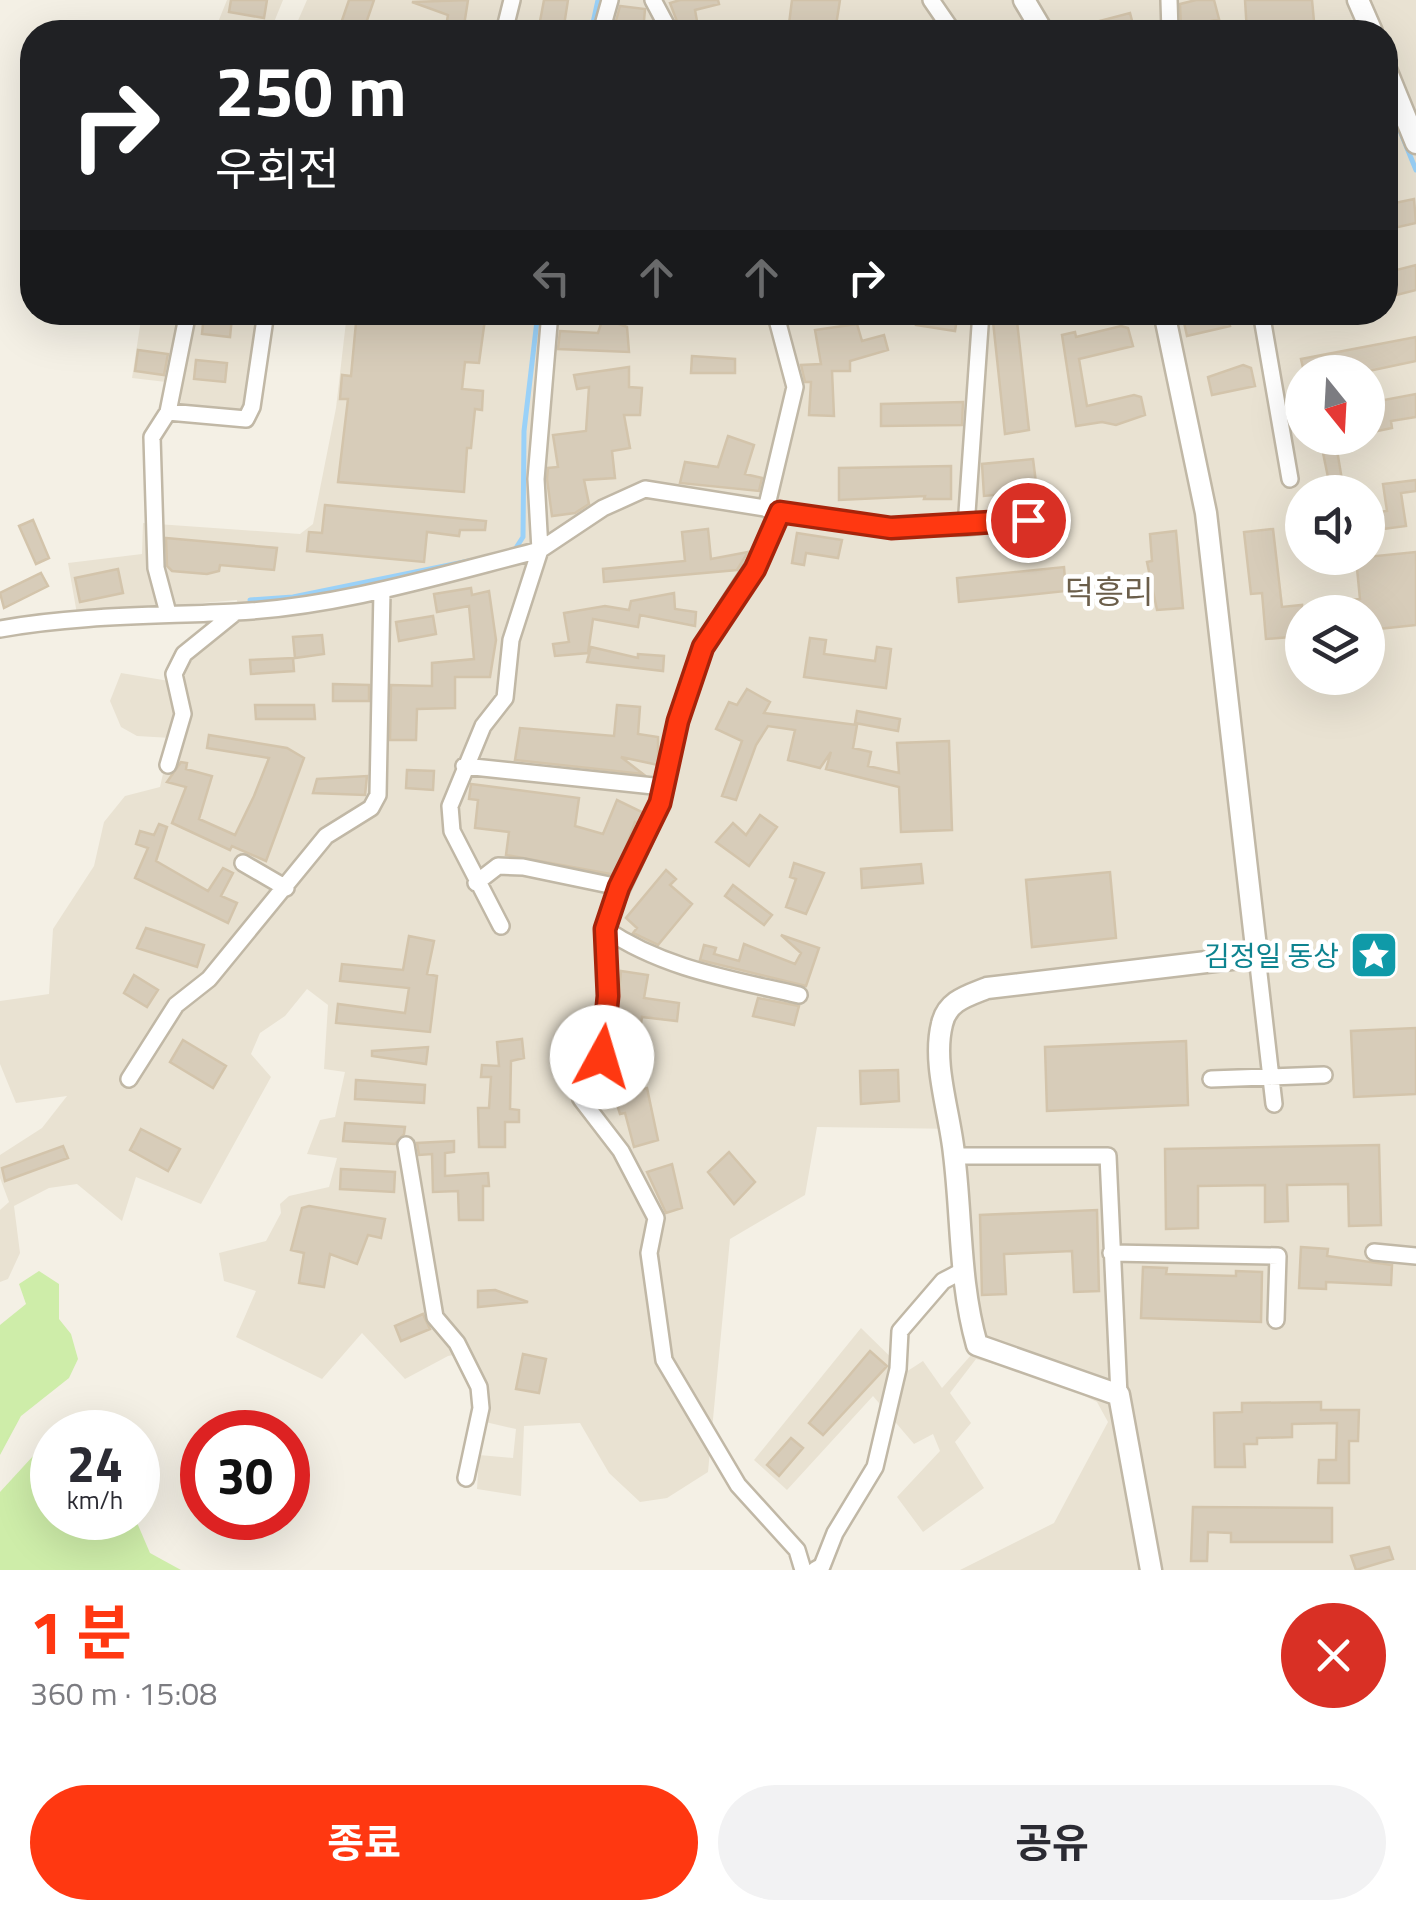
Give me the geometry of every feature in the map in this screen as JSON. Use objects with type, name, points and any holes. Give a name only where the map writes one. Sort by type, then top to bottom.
[{"type":"street","points":[[1398,99],[1416,143]]},
{"type":"street","points":[[168,613],[158,588],[152,438],[168,412],[185,325]]},
{"type":"street","points":[[168,412],[246,419],[252,408],[264,325]]},
{"type":"street","points":[[502,926],[452,831],[450,806],[483,726],[505,698],[511,640],[540,550],[536,480],[549,325]]},
{"type":"street","points":[[778,325],[795,388],[773,511],[755,569],[703,647],[678,721],[663,786],[605,929],[608,996],[602,1057],[581,1099],[622,1151],[656,1218],[649,1253],[664,1360],[738,1485],[797,1550],[803,1570]]},
{"type":"street","points":[[966,527],[980,325]]},
{"type":"street","points":[[1167,325],[1206,512],[1274,1104]]},
{"type":"street","points":[[1263,325],[1289,475]]},
{"type":"street","points":[[0,629],[168,613],[236,612],[382,591],[540,550],[604,508],[645,489],[670,489],[773,511],[891,528],[966,527],[1059,517]]},
{"type":"street","points":[[129,1079],[176,1005],[208,978],[326,836],[371,808],[378,795],[382,591]]},
{"type":"street","points":[[168,765],[182,714],[174,674],[184,654],[236,612]]},
{"type":"street","points":[[464,766],[663,786]]},
{"type":"street","points":[[243,863],[286,888]]},
{"type":"street","points":[[476,882],[498,866],[523,866],[619,887]]},
{"type":"street","points":[[605,929],[641,953],[676,966],[799,995]]},
{"type":"street","points":[[1119,1395],[977,1345],[964,1270],[955,1156],[938,1046],[942,1020],[954,1002],[987,988],[1257,956]]},
{"type":"street","points":[[1211,1079],[1324,1075]]},
{"type":"street","points":[[406,1145],[435,1316],[457,1343],[479,1387],[481,1408],[466,1478]]},
{"type":"street","points":[[955,1156],[1108,1156],[1119,1395],[1151,1570]]},
{"type":"street","points":[[1374,1252],[1416,1256]]},
{"type":"street","points":[[1111,1253],[1278,1256],[1276,1320]]},
{"type":"street","points":[[815,1570],[822,1566],[835,1533],[875,1466],[898,1369],[900,1331],[942,1281],[964,1270]]},
{"type":"shaded area","points":[[227,0],[283,0],[275,20],[219,20]]},
{"type":"shaded area","points":[[307,0],[1416,0],[1416,1570],[960,1570],[1054,1523],[1108,1422],[1097,1402],[1052,1380],[976,1359],[950,1393],[971,1423],[955,1442],[984,1488],[923,1532],[897,1497],[940,1451],[933,1434],[914,1444],[873,1396],[787,1490],[754,1460],[861,1328],[906,1372],[923,1361],[942,1388],[987,1337],[976,1295],[960,1129],[817,1127],[805,1195],[730,1239],[708,1472],[667,1498],[640,1502],[609,1473],[580,1423],[524,1426],[521,1496],[477,1489],[479,1455],[513,1458],[516,1429],[481,1421],[485,1397],[470,1352],[448,1356],[405,1379],[362,1333],[322,1379],[236,1337],[256,1291],[224,1281],[219,1253],[266,1241],[281,1213],[280,1204],[289,1196],[329,1187],[337,1158],[307,1154],[320,1120],[335,1117],[345,1072],[324,1069],[328,1005],[307,989],[285,1016],[260,1033],[251,1054],[271,1077],[201,1204],[136,1177],[122,1221],[77,1184],[49,1188],[14,1206],[20,1253],[8,1279],[0,1282],[0,1210],[9,1202],[0,1178],[0,1155],[42,1128],[67,1096],[16,1103],[0,1064],[0,1001],[49,994],[53,929],[94,866],[104,822],[125,796],[160,787],[171,738],[137,736],[121,727],[110,701],[121,673],[181,683],[185,663],[238,615],[237,600],[77,614],[68,563],[142,554],[143,523],[300,534],[313,524],[336,408],[346,325],[1398,325],[1398,20],[298,20]]},
{"type":"shaded area","points":[[140,325],[259,325],[246,407],[240,414],[180,407],[183,384],[132,378]]},
{"type":"green space","points":[[39,1271],[59,1284],[59,1319],[71,1334],[78,1359],[69,1378],[21,1416],[0,1455],[0,1325],[26,1304],[19,1284]]},
{"type":"green space","points":[[30,1459],[30,1540],[144,1540],[150,1553],[181,1570],[0,1570],[0,1492]]},
{"type":"building","points":[[231,0],[267,0],[264,18],[229,12]]},
{"type":"building","points":[[349,0],[374,0],[367,20],[342,20]]},
{"type":"building","points":[[468,0],[465,20],[447,20],[448,15],[412,2]]},
{"type":"building","points":[[544,0],[568,0],[565,20],[540,20]]},
{"type":"building","points":[[718,0],[719,4],[695,10],[697,20],[676,20],[670,3]]},
{"type":"building","points":[[792,0],[840,0],[837,20],[790,20]]},
{"type":"building","points":[[1214,0],[1219,19],[1181,20],[1180,4]]},
{"type":"building","points":[[1245,0],[1312,0],[1314,20],[1246,20]]},
{"type":"building","points":[[620,6],[645,9],[644,20],[616,20]]},
{"type":"building","points":[[1130,13],[1132,20],[1103,20]]},
{"type":"building","points":[[1414,199],[1416,223],[1398,227],[1398,202]]},
{"type":"building","points":[[1416,265],[1416,290],[1398,295],[1398,270]]},
{"type":"building","points":[[203,325],[231,325],[230,337],[202,334]]},
{"type":"building","points":[[356,325],[484,325],[479,363],[465,362],[462,389],[483,391],[482,410],[475,409],[471,448],[467,448],[464,492],[338,482],[348,399],[340,399],[342,375],[351,376]]},
{"type":"building","points":[[601,325],[627,327],[629,352],[558,349],[560,331],[598,333]]},
{"type":"building","points":[[857,325],[862,341],[884,335],[888,350],[850,361],[850,371],[832,371],[834,416],[809,415],[811,382],[805,382],[801,365],[821,364],[815,330]]},
{"type":"building","points":[[916,325],[956,325],[955,331]]},
{"type":"building","points":[[993,325],[1017,325],[1029,430],[1005,434]]},
{"type":"building","points":[[1185,325],[1230,325],[1230,326],[1187,336]]},
{"type":"building","points":[[1121,326],[1128,328],[1133,346],[1079,359],[1087,406],[1134,395],[1141,397],[1145,415],[1116,425],[1102,422],[1076,426],[1062,335],[1075,332],[1076,337]]},
{"type":"building","points":[[1416,337],[1416,361],[1385,368],[1385,355],[1322,355]]},
{"type":"building","points":[[138,350],[168,354],[164,375],[135,371]]},
{"type":"building","points":[[692,356],[735,359],[735,373],[691,373]]},
{"type":"building","points":[[196,360],[227,363],[225,382],[194,379]]},
{"type":"building","points":[[1243,365],[1251,368],[1255,386],[1212,395],[1208,377]]},
{"type":"building","points":[[629,367],[629,387],[642,388],[640,415],[624,415],[630,448],[612,451],[615,478],[584,480],[589,504],[575,513],[552,516],[547,479],[548,468],[558,467],[553,435],[586,431],[589,387],[577,389],[574,375]]},
{"type":"building","points":[[1416,394],[1416,417],[1391,421],[1392,428],[1385,429],[1385,400]]},
{"type":"building","points":[[963,402],[962,425],[881,426],[881,404]]},
{"type":"building","points":[[728,436],[754,445],[745,474],[762,478],[759,491],[680,483],[685,462],[718,467]]},
{"type":"building","points":[[1323,455],[1338,455],[1341,475],[1328,475]]},
{"type":"building","points":[[1033,459],[1037,491],[984,496],[982,464]]},
{"type":"building","points":[[951,466],[951,499],[924,499],[925,496],[839,500],[839,468]]},
{"type":"building","points":[[1416,480],[1416,491],[1401,493],[1406,526],[1385,529],[1385,484]]},
{"type":"building","points":[[325,505],[486,521],[485,530],[460,530],[459,536],[427,532],[424,562],[307,551],[309,532],[322,533]]},
{"type":"building","points":[[33,520],[49,558],[36,564],[19,526]]},
{"type":"building","points":[[708,529],[711,559],[748,552],[737,570],[604,582],[603,569],[685,561],[682,532]]},
{"type":"building","points":[[1273,529],[1282,607],[1285,607],[1285,637],[1266,639],[1262,593],[1251,594],[1244,532]]},
{"type":"building","points":[[1176,531],[1183,608],[1157,610],[1147,562],[1152,561],[1150,534]]},
{"type":"building","points":[[797,533],[842,540],[838,558],[806,553],[804,565],[792,563]]},
{"type":"building","points":[[166,538],[277,548],[274,570],[220,565],[219,571],[207,574],[172,571],[167,566]]},
{"type":"building","points":[[1416,552],[1416,625],[1385,628],[1385,595],[1360,595],[1358,575],[1385,575],[1385,555]]},
{"type":"building","points":[[1064,567],[1066,591],[959,602],[957,578]]},
{"type":"building","points":[[118,569],[123,593],[80,602],[75,578]]},
{"type":"building","points":[[41,573],[48,586],[4,608],[0,593]]},
{"type":"building","points":[[471,588],[472,595],[489,591],[496,640],[490,677],[455,677],[455,708],[417,709],[416,740],[390,740],[391,685],[432,686],[432,663],[474,659],[469,606],[437,612],[434,594]]},
{"type":"building","points":[[674,593],[675,609],[696,612],[695,626],[640,615],[638,627],[593,619],[588,653],[555,656],[553,644],[569,642],[564,613],[605,606],[629,610],[631,601]]},
{"type":"building","points":[[433,616],[436,634],[399,641],[396,622]]},
{"type":"building","points":[[322,635],[324,654],[295,658],[293,637]]},
{"type":"building","points":[[810,638],[826,640],[824,654],[875,661],[877,647],[891,649],[886,688],[804,677]]},
{"type":"building","points":[[591,647],[638,658],[638,654],[664,656],[663,671],[587,662]]},
{"type":"building","points":[[293,658],[294,671],[251,674],[250,660]]},
{"type":"building","points":[[333,684],[369,685],[369,701],[333,701]]},
{"type":"building","points":[[747,689],[770,702],[764,713],[857,725],[853,748],[871,752],[868,766],[899,773],[897,743],[949,741],[952,830],[901,832],[899,787],[826,769],[831,752],[820,768],[788,760],[795,730],[768,726],[756,745],[736,800],[722,796],[742,741],[716,729],[729,702],[737,705]]},
{"type":"building","points":[[255,705],[314,705],[315,719],[256,719]]},
{"type":"building","points":[[617,705],[640,707],[638,734],[658,737],[658,765],[621,757],[643,774],[515,760],[520,728],[614,736]]},
{"type":"building","points":[[857,711],[900,719],[898,731],[855,723]]},
{"type":"building","points":[[209,735],[287,748],[304,758],[266,861],[232,846],[230,850],[172,823],[186,787],[167,782],[181,762],[187,763],[186,769],[212,776],[199,819],[235,835],[254,796],[269,758],[207,748]]},
{"type":"building","points":[[407,770],[434,771],[433,790],[406,788]]},
{"type":"building","points":[[367,776],[365,795],[313,793],[317,779]]},
{"type":"building","points":[[471,784],[579,798],[575,826],[603,834],[617,800],[644,813],[639,824],[635,822],[616,875],[506,855],[509,832],[475,828],[478,800],[469,799]]},
{"type":"building","points":[[760,815],[777,827],[749,866],[716,842],[733,823],[746,835]]},
{"type":"building","points":[[159,824],[167,827],[156,861],[208,891],[223,868],[233,873],[221,896],[237,903],[228,923],[135,878],[148,848],[136,844],[140,831],[154,835]]},
{"type":"building","points":[[794,863],[824,873],[806,914],[786,907],[796,879],[790,877]]},
{"type":"building","points":[[921,864],[923,883],[862,888],[861,869]]},
{"type":"building","points":[[666,870],[676,879],[670,885],[692,904],[658,945],[633,933],[637,928],[626,918]]},
{"type":"building","points":[[1110,872],[1116,938],[1032,947],[1026,880]]},
{"type":"building","points":[[733,885],[772,915],[764,925],[725,896]]},
{"type":"building","points":[[146,928],[204,945],[197,967],[137,948]]},
{"type":"building","points":[[781,935],[819,948],[806,986],[700,960],[704,945],[716,948],[714,954],[739,961],[744,944],[795,964],[801,953]]},
{"type":"building","points":[[409,936],[434,941],[427,974],[437,976],[430,1032],[336,1023],[338,1004],[405,1013],[409,988],[340,981],[342,964],[403,970]]},
{"type":"building","points":[[621,971],[648,975],[644,998],[679,1003],[677,1021],[642,1017],[640,1030],[616,1026]]},
{"type":"building","points":[[134,975],[158,990],[147,1007],[124,993]]},
{"type":"building","points":[[758,998],[799,1006],[794,1025],[753,1016]]},
{"type":"building","points":[[1416,1028],[1416,1094],[1354,1097],[1351,1031]]},
{"type":"building","points":[[522,1039],[524,1058],[511,1061],[510,1109],[519,1110],[519,1122],[505,1122],[505,1147],[479,1147],[478,1108],[489,1108],[491,1077],[481,1077],[482,1065],[499,1066],[497,1042]]},
{"type":"building","points":[[183,1040],[226,1066],[213,1088],[170,1062]]},
{"type":"building","points":[[1186,1041],[1188,1105],[1047,1111],[1045,1047]]},
{"type":"building","points":[[428,1047],[426,1064],[372,1056],[372,1051]]},
{"type":"building","points":[[898,1070],[899,1101],[861,1104],[860,1071]]},
{"type":"building","points":[[356,1080],[425,1085],[424,1103],[355,1099]]},
{"type":"building","points":[[647,1088],[658,1140],[634,1147],[625,1113],[620,1114],[615,1098]]},
{"type":"building","points":[[345,1123],[405,1127],[395,1144],[343,1141]]},
{"type":"building","points":[[141,1129],[180,1149],[168,1171],[130,1150]]},
{"type":"building","points":[[454,1141],[454,1152],[445,1153],[445,1176],[488,1173],[489,1186],[483,1186],[483,1220],[459,1220],[458,1191],[433,1192],[432,1154],[419,1155],[417,1143]]},
{"type":"building","points":[[1379,1145],[1381,1225],[1349,1226],[1348,1184],[1287,1185],[1288,1221],[1265,1222],[1265,1185],[1198,1186],[1198,1228],[1166,1229],[1165,1149]]},
{"type":"building","points":[[63,1146],[68,1158],[5,1181],[2,1168]]},
{"type":"building","points":[[729,1152],[755,1182],[734,1204],[708,1172]]},
{"type":"building","points":[[672,1164],[682,1208],[666,1213],[647,1172]]},
{"type":"building","points":[[341,1169],[395,1172],[394,1192],[340,1189]]},
{"type":"building","points":[[302,1208],[385,1219],[381,1238],[368,1235],[357,1264],[330,1254],[324,1287],[299,1283],[304,1253],[291,1250]]},
{"type":"building","points":[[1097,1210],[1099,1291],[1074,1292],[1072,1251],[1004,1254],[1006,1294],[982,1295],[980,1215]]},
{"type":"building","points":[[1301,1247],[1328,1249],[1327,1256],[1392,1265],[1391,1285],[1326,1282],[1326,1289],[1299,1288]]},
{"type":"building","points":[[1143,1267],[1167,1268],[1166,1274],[1236,1276],[1236,1271],[1262,1272],[1261,1322],[1141,1318]]},
{"type":"building","points":[[495,1290],[528,1302],[478,1307],[478,1291]]},
{"type":"building","points":[[423,1314],[430,1329],[401,1341],[395,1326]]},
{"type":"building","points":[[870,1351],[887,1366],[823,1435],[809,1423]]},
{"type":"building","points":[[523,1354],[546,1359],[539,1393],[516,1389]]},
{"type":"building","points":[[1321,1402],[1321,1410],[1359,1410],[1358,1441],[1349,1441],[1349,1483],[1318,1483],[1319,1460],[1336,1460],[1337,1423],[1292,1424],[1292,1437],[1257,1438],[1257,1444],[1244,1444],[1245,1467],[1215,1467],[1214,1413],[1242,1412],[1242,1403]]},
{"type":"building","points":[[791,1438],[803,1448],[779,1476],[767,1465]]},
{"type":"building","points":[[1193,1507],[1332,1508],[1332,1542],[1231,1542],[1231,1533],[1208,1532],[1207,1561],[1191,1561]]},
{"type":"building","points":[[1389,1547],[1393,1559],[1356,1570],[1351,1556]]},
{"type":"waterway","points":[[594,20],[598,0]]},
{"type":"waterway","points":[[1398,126],[1416,170]]},
{"type":"waterway","points":[[514,551],[523,537],[524,431],[536,325]]},
{"type":"waterway","points":[[250,600],[293,597],[469,561]]},
{"type":"place","name":"김정일 동상","points":[[1374,955]]},
{"type":"district","name":"덕흥리","points":[[1109,591]]},
{"type":"route","points":[[602,1057],[608,996],[605,929],[619,887],[660,803],[678,721],[703,647],[755,569],[780,512],[891,528],[966,527],[1028,520]]}]
